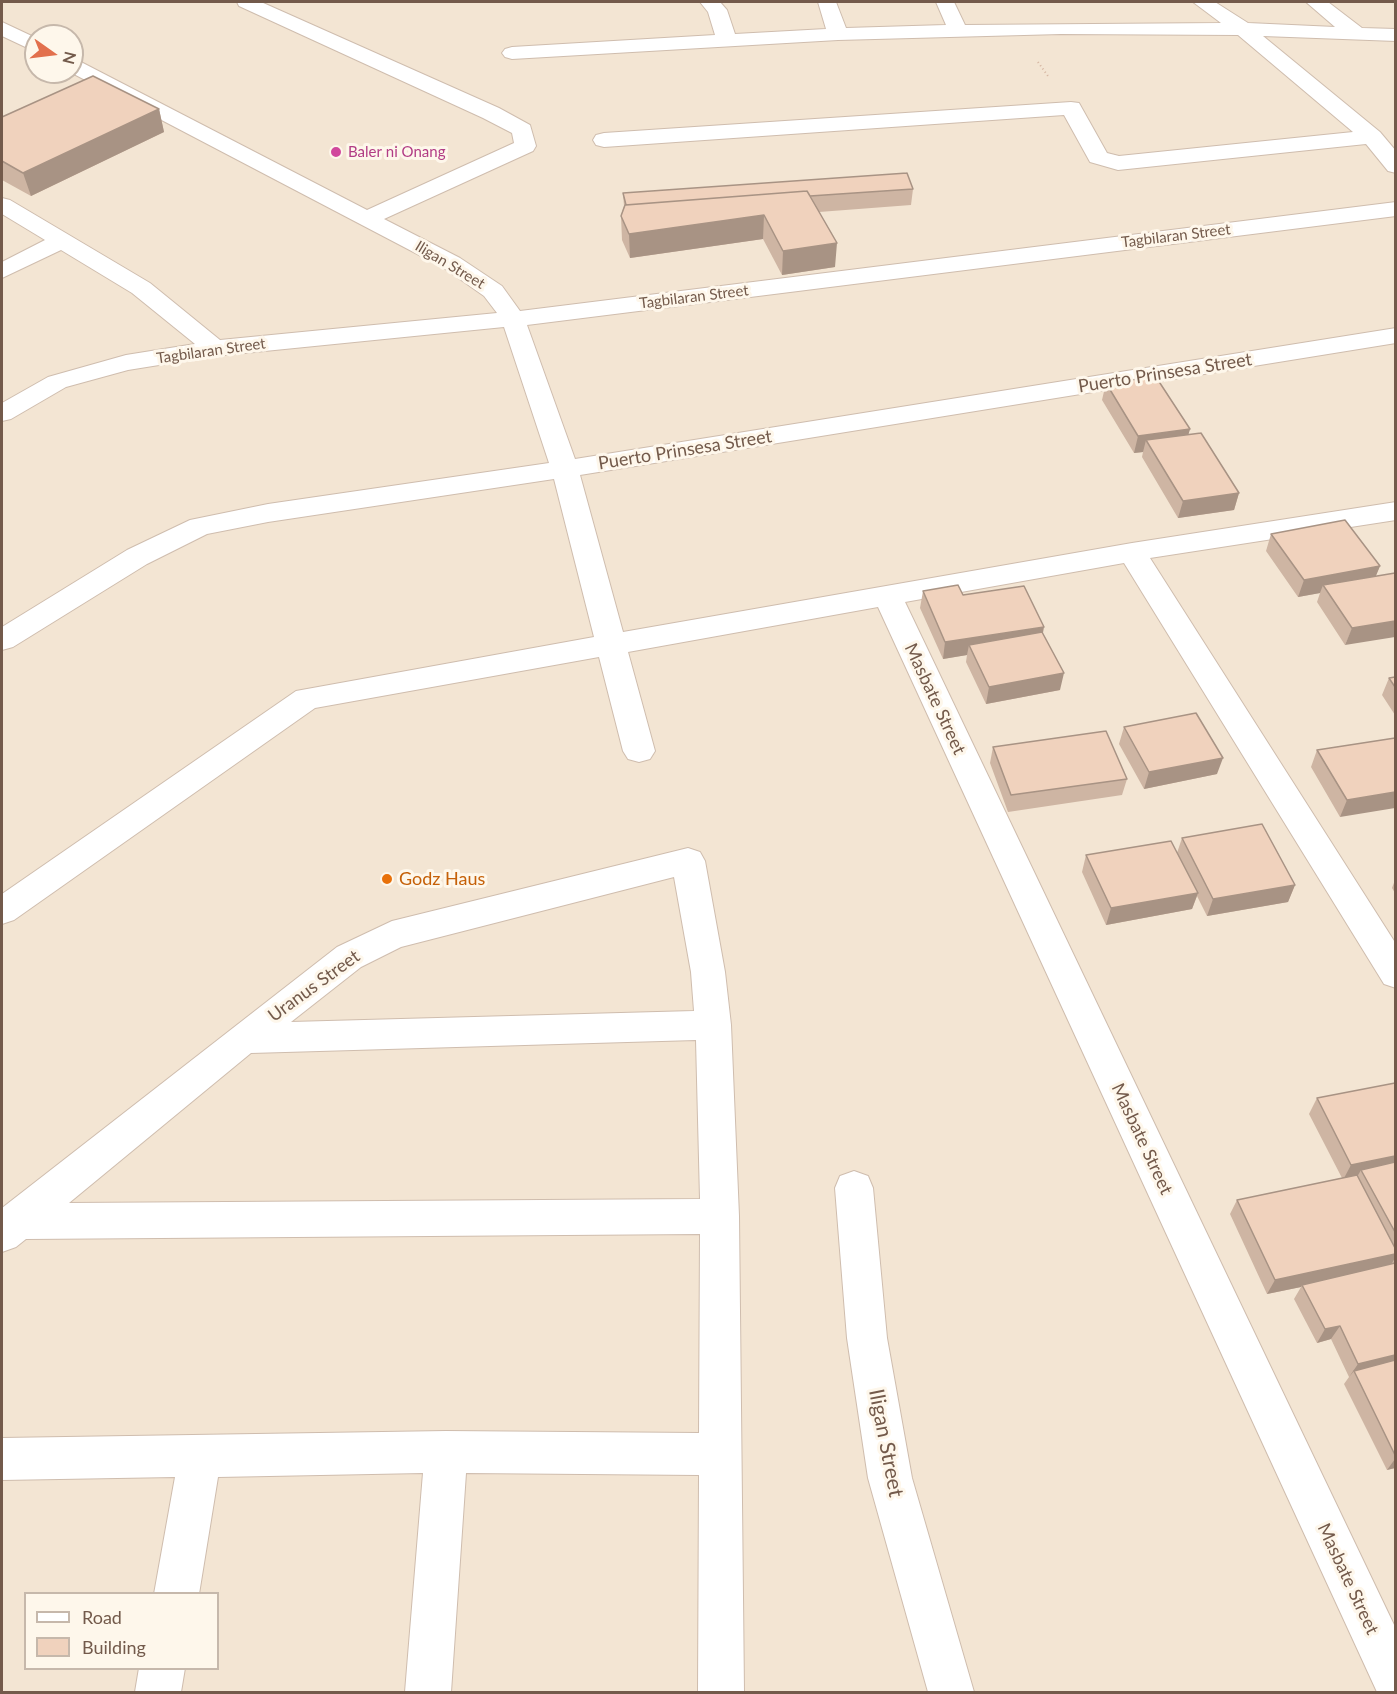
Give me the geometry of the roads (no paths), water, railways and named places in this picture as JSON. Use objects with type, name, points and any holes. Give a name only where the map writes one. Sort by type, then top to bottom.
[{"type":"street","points":[[246,2],[491,113],[522,130],[525,146],[367,218]]},
{"type":"street","points":[[709,2],[717,10],[727,40]]},
{"type":"street","points":[[827,2],[838,34]]},
{"type":"street","points":[[945,2],[958,30]]},
{"type":"street","points":[[1203,2],[1243,29],[1372,136],[1395,166]]},
{"type":"street","points":[[1316,2],[1356,33]]},
{"type":"street","points":[[512,53],[838,34],[1014,29],[1059,19],[1395,35]]},
{"type":"street","points":[[2,28],[24,40]]},
{"type":"street","name":"Iligan Street","points":[[84,71],[452,263],[494,291],[513,319],[565,469],[639,751]]},
{"type":"street","points":[[604,140],[1071,108],[1098,157],[1118,163],[1372,136]]},
{"type":"street","points":[[2,205],[141,288],[215,348]]},
{"type":"street","name":"Tagbilaran Street","points":[[2,413],[57,382],[126,363],[215,348],[513,319],[1395,209]]},
{"type":"street","points":[[2,271],[62,241]]},
{"type":"street","name":"Puerto Prinsesa Street","points":[[2,640],[137,557],[200,526],[268,513],[565,469],[1395,335]]},
{"type":"street","points":[[2,911],[307,699],[1132,552],[1390,520]]},
{"type":"street","points":[[1132,552],[1395,974]]},
{"type":"street","name":"Masbate Street","points":[[888,597],[1395,1681]]},
{"type":"street","name":"Uranus Street","points":[[8,1227],[243,1038],[349,957],[392,935],[688,861],[708,972],[713,1025]]},
{"type":"street","points":[[243,1038],[713,1025],[720,1216],[721,1692]]},
{"type":"street","name":"Iligan Street","points":[[854,1188],[867,1338],[890,1478],[951,1692]]},
{"type":"street","points":[[8,1227],[720,1216]]},
{"type":"street","points":[[2,1459],[446,1452],[720,1454]]},
{"type":"street","points":[[428,1692],[446,1452]]},
{"type":"street","points":[[176,1592],[200,1455]]},
{"type":"street","points":[[158,1692],[162,1670]]},
{"type":"place","name":"Baler ni Onang","points":[[336,152]]},
{"type":"place","name":"Godz Haus","points":[[387,879]]}]
